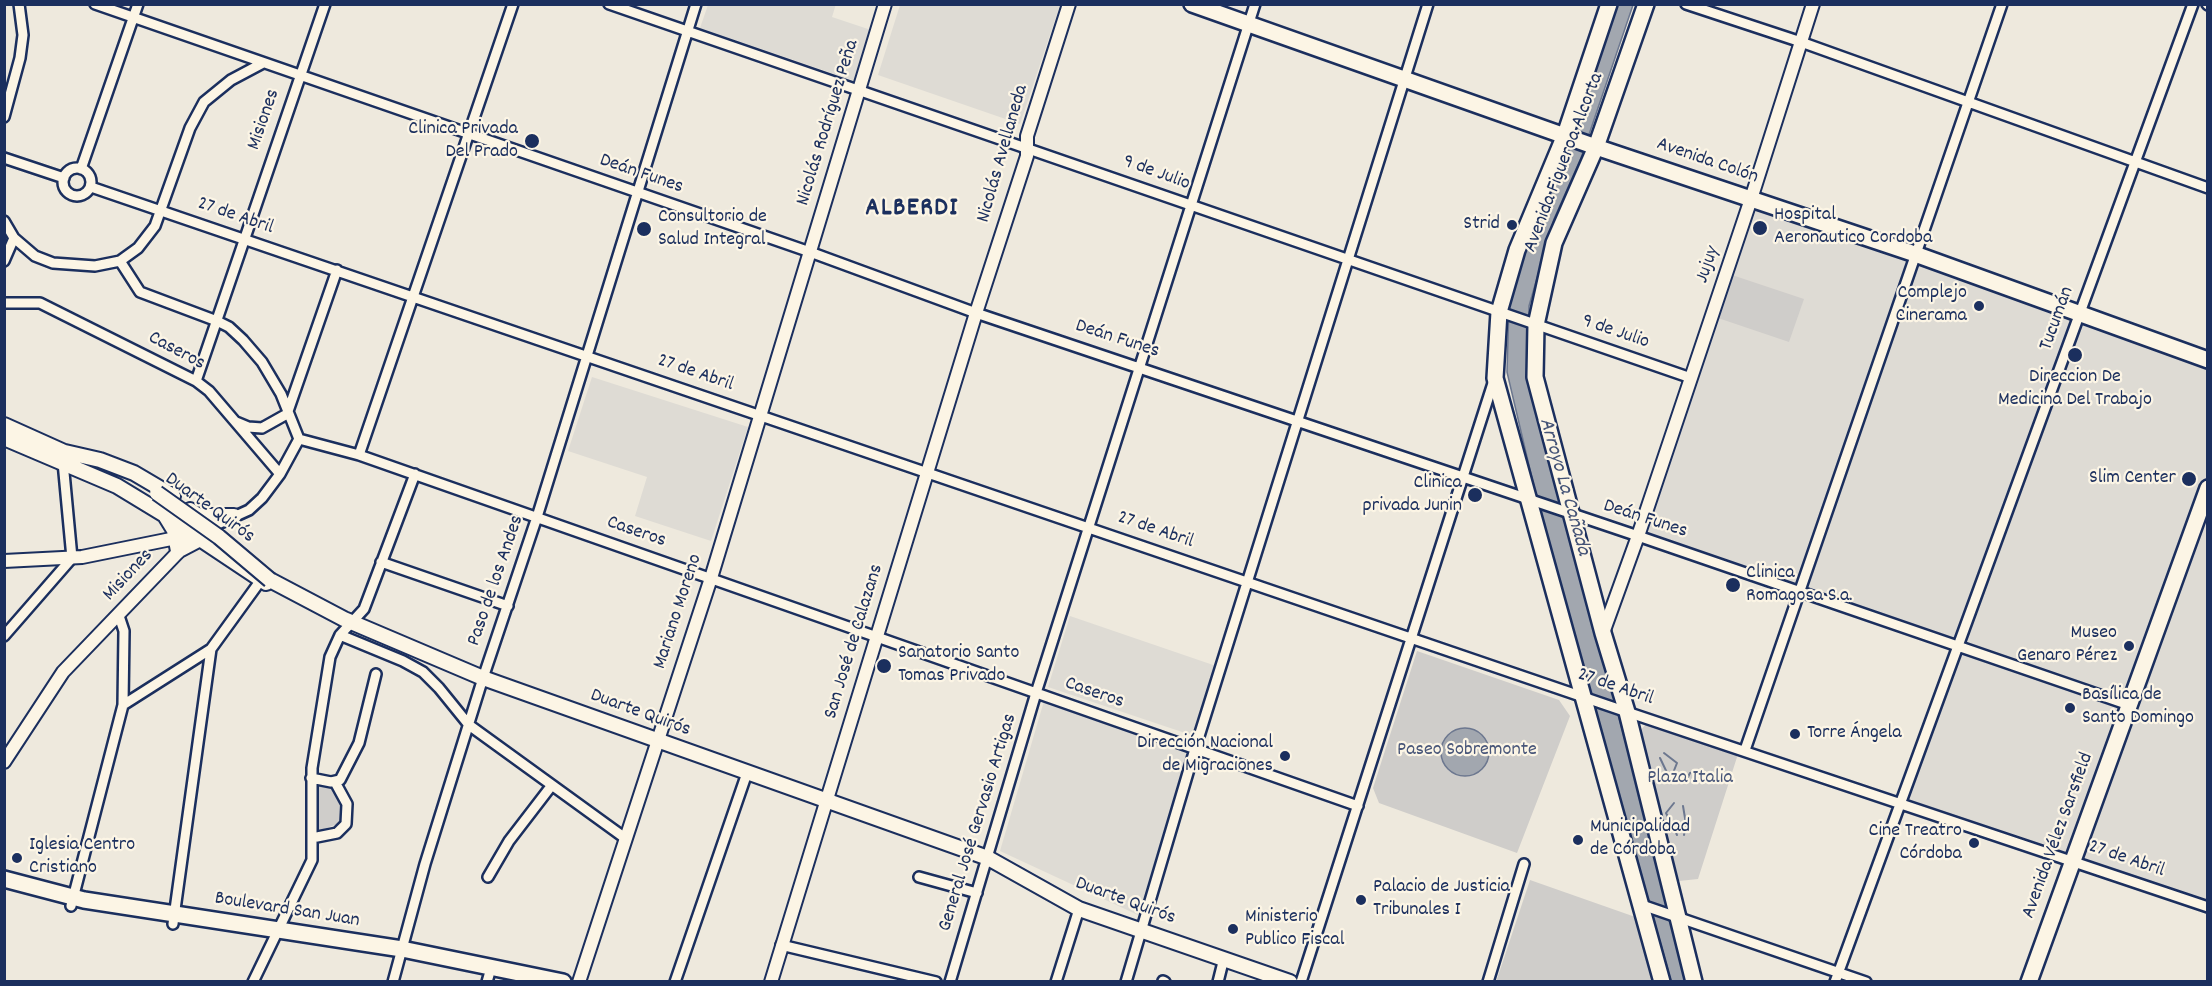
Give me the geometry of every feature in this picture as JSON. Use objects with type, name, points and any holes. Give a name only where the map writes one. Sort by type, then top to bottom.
[{"type":"main road","name":"Avenida Colón","points":[[1192,4],[1596,147],[1915,254],[2208,360]]},
{"type":"main road","name":"Avenida Figueroa Alcorta","points":[[1609,4],[1565,135],[1522,234],[1499,312],[1495,378],[1585,696],[1662,981]]},
{"type":"main road","name":"Avenida Figueroa Alcorta","points":[[1646,4],[1596,147],[1554,243],[1536,325],[1535,376],[1571,516],[1626,712],[1694,981]]},
{"type":"main road","name":"Duarte Quirós","points":[[4,425],[163,513],[265,580],[352,622],[483,678],[657,742],[988,858],[1079,909],[1290,981]]},
{"type":"main road","name":"Duarte Quirós","points":[[4,438],[64,457],[157,493],[219,537],[265,580]]},
{"type":"main road","points":[[64,457],[99,460],[134,472],[199,516],[234,516]]},
{"type":"main road","name":"Avenida Vélez Sarsfield","points":[[2029,981],[2208,488]]},
{"type":"main road","points":[[188,508],[199,524],[198,536]]},
{"type":"main road","points":[[163,513],[172,524],[178,546],[218,529],[301,598]]},
{"type":"main road","name":"Boulevard San Juan","points":[[4,879],[72,901]]},
{"type":"main road","name":"Boulevard San Juan","points":[[4,888],[174,919],[563,981]]},
{"type":"main road","name":"Boulevard San Juan","points":[[401,954],[488,978],[518,981]]},
{"type":"street","points":[[4,117],[20,58],[23,35],[19,4]]},
{"type":"street","name":"Deán Funes","points":[[95,4],[810,252],[976,313],[1140,367],[1571,516],[1638,536],[2129,705]]},
{"type":"street","points":[[81,169],[138,4]]},
{"type":"street","name":"Misiones","points":[[196,381],[325,4]]},
{"type":"street","points":[[359,455],[513,4]]},
{"type":"street","name":"9 de Julio","points":[[609,4],[1691,378]]},
{"type":"street","name":"Paso de los Andes","points":[[393,981],[425,864],[588,356],[696,4]]},
{"type":"street","name":"Nicolás Rodríguez Peña","points":[[810,252],[885,4]]},
{"type":"street","name":"Nicolás Avellaneda","points":[[976,313],[1027,156],[1025,146],[1069,4]]},
{"type":"street","name":"General José Gervasio Artigas","points":[[950,981],[1036,693],[1255,4]]},
{"type":"street","points":[[1126,981],[1195,749],[1250,582],[1428,4]]},
{"type":"street","points":[[1686,4],[1802,42],[1967,104],[2208,188]]},
{"type":"street","name":"Jujuy","points":[[1603,633],[1638,536],[1751,199],[1802,42],[1812,4]]},
{"type":"street","points":[[1744,750],[2002,4]]},
{"type":"street","name":"Tucumán","points":[[1837,977],[2193,4]]},
{"type":"street","points":[[4,221],[14,238],[34,256],[53,263],[95,266],[120,261],[148,237],[162,211],[197,112],[215,91],[263,63]]},
{"type":"street","points":[[4,158],[64,178]]},
{"type":"street","points":[[72,169],[81,169],[91,178],[91,187],[81,196],[71,195],[64,188],[64,178],[72,169]]},
{"type":"street","name":"27 de Abril","points":[[91,187],[761,415],[927,474],[1585,696],[1626,712],[2208,907]]},
{"type":"street","points":[[4,261],[14,238]]},
{"type":"street","name":"Mariano Moreno","points":[[579,981],[711,578],[810,252]]},
{"type":"street","points":[[120,261],[141,292],[229,327],[262,362],[280,394],[299,439],[280,474],[262,498],[249,510],[234,516],[218,529]]},
{"type":"street","points":[[234,421],[248,427],[262,428],[287,414],[337,270]]},
{"type":"street","name":"Caseros","points":[[4,303],[40,303],[196,381],[209,391],[280,474]]},
{"type":"street","name":"San José de Calazans","points":[[771,981],[976,313]]},
{"type":"street","points":[[1301,981],[1495,378]]},
{"type":"street","name":"Caseros","points":[[299,439],[359,455],[415,474],[1359,806]]},
{"type":"street","points":[[4,636],[72,558],[64,457]]},
{"type":"street","points":[[253,981],[278,935],[309,866],[313,851],[311,778],[328,665],[339,635],[364,609],[415,474]]},
{"type":"street","points":[[4,561],[72,558],[178,546]]},
{"type":"street","name":"Misiones","points":[[4,762],[57,681],[119,616],[178,546]]},
{"type":"street","points":[[381,562],[508,606]]},
{"type":"street","points":[[123,705],[211,649],[265,580]]},
{"type":"street","points":[[72,901],[123,705],[124,631],[119,616]]},
{"type":"street","points":[[339,635],[403,661],[423,672],[440,688],[469,725],[625,838]]},
{"type":"street","points":[[174,919],[211,649]]},
{"type":"street","points":[[311,778],[335,782],[340,780],[359,743],[376,674]]},
{"type":"street","points":[[675,981],[747,773]]},
{"type":"street","points":[[312,838],[337,833],[346,824],[347,804],[335,782]]},
{"type":"street","points":[[488,877],[509,841],[552,785]]},
{"type":"street","points":[[1488,981],[1524,864]]},
{"type":"street","points":[[920,877],[977,893]]},
{"type":"street","points":[[1642,905],[1837,977],[1866,981]]},
{"type":"street","points":[[1056,981],[1079,909]]},
{"type":"street","points":[[782,945],[936,981]]},
{"type":"street","points":[[1218,981],[1224,958]]},
{"type":"shaded area","points":[[836,4],[832,17],[871,30],[855,81],[700,28],[708,5]]},
{"type":"shaded area","points":[[900,5],[1060,5],[1020,124],[878,75]]},
{"type":"shaded area","points":[[1617,5],[1633,5],[1581,158],[1554,219],[1529,306],[1528,381],[1690,981],[1671,981],[1539,508],[1507,372],[1509,305],[1536,214],[1565,154]]},
{"type":"shaded area","points":[[1751,199],[2207,358],[2207,907],[1900,803],[1957,647],[1638,536]]},
{"type":"shaded area","points":[[592,377],[748,427],[711,541],[635,516],[647,477],[568,451]]},
{"type":"shaded area","points":[[1070,616],[1219,667],[1197,737],[1048,687]]},
{"type":"shaded area","points":[[1044,701],[1189,753],[1138,915],[1000,851]]},
{"type":"shaded area","points":[[1460,728],[1470,728],[1485,738],[1489,752],[1488,761],[1479,772],[1470,776],[1460,776],[1445,766],[1441,757],[1441,747],[1451,732]]},
{"type":"green space","points":[[1732,275],[1804,299],[1789,342],[1718,318]]},
{"type":"green space","name":"Paseo Sobremonte","points":[[1417,651],[1559,700],[1570,716],[1517,853],[1379,803],[1373,788]]},
{"type":"green space","name":"Plaza Italia","points":[[1646,724],[1738,754],[1698,879],[1679,881],[1640,731]]},
{"type":"green space","points":[[316,786],[330,787],[337,792],[343,813],[340,823],[316,832]]},
{"type":"green space","points":[[1530,880],[1641,919],[1656,982],[1496,982]]},
{"type":"waterway","points":[[1664,753],[1677,763],[1673,773],[1678,782]]},
{"type":"waterway","points":[[1660,758],[1671,781]]},
{"type":"waterway","points":[[1686,781],[1690,773],[1703,770]]},
{"type":"waterway","points":[[1674,803],[1666,813],[1677,835]]},
{"type":"waterway","points":[[1683,806],[1686,824],[1684,835]]},
{"type":"place","name":"Clinica Privada Del Prado","points":[[532,141]]},
{"type":"place","name":"Strid","points":[[1512,225]]},
{"type":"place","name":"Hospital Aeronautico Cordoba","points":[[1760,228]]},
{"type":"place","name":"Consultorio de Salud Integral","points":[[644,229]]},
{"type":"place","name":"Complejo Cinerama","points":[[1979,306]]},
{"type":"place","name":"Direccion De Medicina Del Trabajo","points":[[2075,355]]},
{"type":"place","name":"Slim Center","points":[[2189,479]]},
{"type":"place","name":"Clinica privada Junin","points":[[1475,495]]},
{"type":"place","name":"Clinica Romagosa S.a.","points":[[1733,585]]},
{"type":"place","name":"Museo Genaro Pérez","points":[[2129,646]]},
{"type":"place","name":"Sanatorio Santo Tomas Privado","points":[[884,666]]},
{"type":"place","name":"Basílica de Santo Domingo","points":[[2070,708]]},
{"type":"place","name":"Torre Ángela","points":[[1795,734]]},
{"type":"place","name":"Dirección Nacional de Migraciones","points":[[1285,756]]},
{"type":"place","name":"Municipalidad de Córdoba","points":[[1578,840]]},
{"type":"place","name":"Cine Treatro Córdoba","points":[[1974,843]]},
{"type":"place","name":"Iglesia Centro Cristiano","points":[[17,858]]},
{"type":"place","name":"Palacio de Justicia Tribunales I","points":[[1361,900]]},
{"type":"place","name":"Ministerio Publico Fiscal","points":[[1233,929]]},
{"type":"district","name":"ALBERDI","points":[[912,210]]},
{"type":"water label","name":"Arroyo La Cañada","points":[[1563,487]]}]
